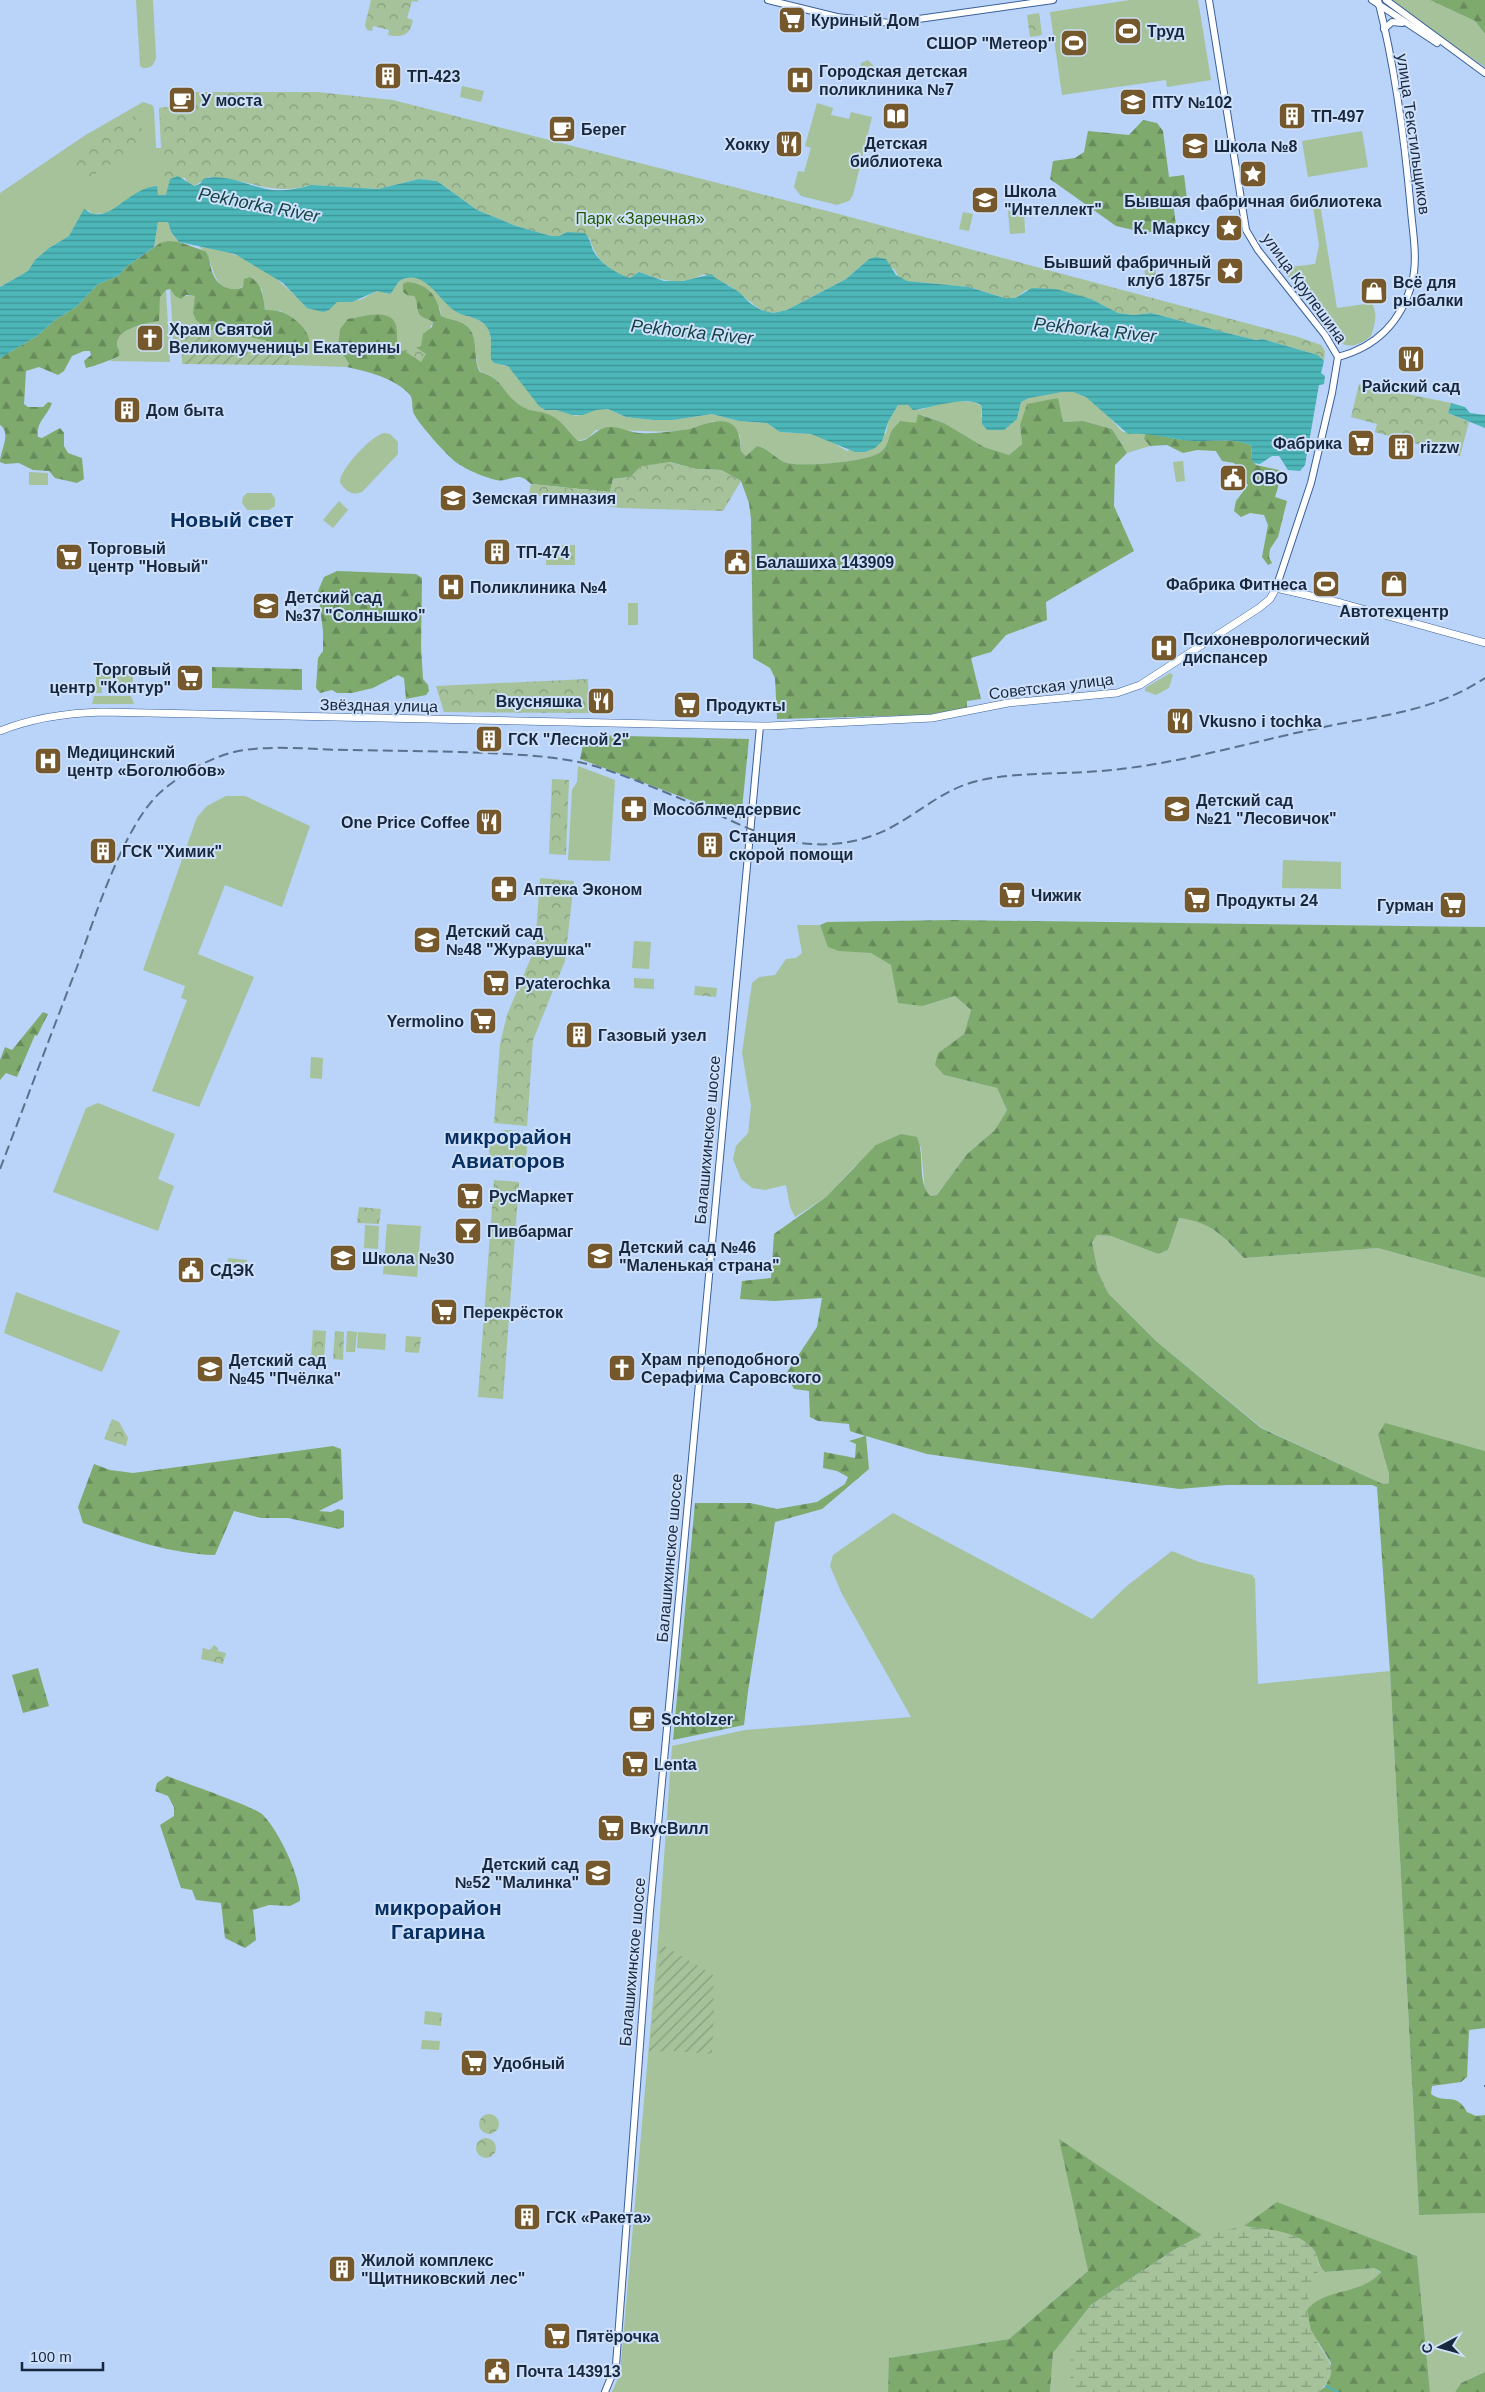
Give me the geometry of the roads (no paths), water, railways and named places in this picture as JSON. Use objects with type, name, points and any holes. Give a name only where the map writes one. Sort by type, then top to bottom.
[{"type":"main road","points":[[768,0],[851,20],[900,23],[1053,0]]},
{"type":"main road","name":"улица Крупешина","points":[[1209,0],[1246,230],[1254,244],[1326,335],[1338,357],[1330,402],[1311,484],[1276,588]]},
{"type":"main road","points":[[1372,0],[1413,28],[1454,52]]},
{"type":"main road","points":[[1386,0],[1485,73]]},
{"type":"main road","name":"улица Текстильщиков","points":[[1338,357],[1367,346],[1382,336],[1404,302],[1412,282],[1415,254],[1407,159],[1378,3]]},
{"type":"main road","points":[[1384,29],[1389,23],[1396,21],[1413,28]]},
{"type":"main road","points":[[1276,588],[1485,643]]},
{"type":"main road","name":"Советская улица","points":[[760,726],[932,718],[1008,703],[1125,691],[1136,687],[1175,663],[1259,608],[1270,599],[1276,588]]},
{"type":"main road","name":"Звёздная улица","points":[[0,731],[24,722],[46,717],[102,712],[564,724],[760,726]]},
{"type":"main road","name":"Балашихинское шоссе","points":[[605,2392],[616,2365],[648,1936],[760,726]]},
{"type":"water","name":"Pekhorka River","points":[[178,176],[194,186],[200,184],[203,179],[220,177],[272,190],[302,188],[311,185],[378,189],[419,179],[437,181],[477,210],[516,226],[551,236],[559,236],[567,232],[585,233],[599,259],[611,269],[626,277],[630,278],[639,272],[664,281],[683,281],[712,274],[739,292],[750,303],[761,310],[773,313],[787,310],[846,279],[869,259],[876,257],[886,259],[896,275],[907,281],[969,287],[1004,298],[1015,298],[1032,288],[1056,289],[1091,299],[1118,313],[1133,315],[1151,313],[1256,340],[1262,339],[1318,355],[1324,361],[1321,373],[1325,376],[1324,384],[1319,385],[1305,465],[1300,471],[1288,470],[1279,456],[1272,456],[1260,464],[1254,463],[1251,459],[1252,446],[1245,443],[1194,441],[1145,434],[1128,434],[1086,397],[1073,392],[1029,398],[1021,402],[1017,419],[1004,430],[987,430],[982,424],[982,407],[977,403],[969,401],[913,410],[908,405],[898,405],[888,422],[882,441],[875,448],[865,452],[855,452],[811,434],[780,432],[767,423],[739,421],[712,414],[673,420],[653,420],[626,417],[608,409],[596,410],[583,415],[572,415],[556,410],[545,410],[539,406],[508,366],[494,363],[491,359],[490,336],[485,325],[477,319],[459,313],[449,307],[433,289],[420,280],[406,278],[399,282],[390,294],[377,291],[352,302],[337,302],[329,310],[323,312],[307,308],[283,283],[235,254],[179,242],[171,232],[168,222],[158,222],[154,247],[126,267],[118,276],[98,284],[76,307],[55,320],[37,336],[0,358],[0,287],[28,271],[35,260],[49,248],[69,236],[84,209],[94,214],[102,214],[139,192],[157,186],[158,195],[166,195],[170,179]]},
{"type":"water","points":[[1451,403],[1465,407],[1470,413],[1485,415],[1485,428],[1448,413]]},
{"type":"waterway","points":[[1326,2386],[1338,2392]]},
{"type":"railway","points":[[0,1169],[112,872],[136,824],[149,805],[170,784],[196,767],[215,758],[234,752],[262,748],[435,751],[530,755],[601,768],[656,788],[747,828],[785,841],[832,844],[862,839],[881,832],[901,822],[954,789],[977,781],[1027,774],[1112,770],[1188,758],[1314,729],[1402,712],[1444,699],[1485,678]]},
{"type":"place","name":"Куриный Дом","points":[[792,20]]},
{"type":"place","name":"Труд","points":[[1128,31]]},
{"type":"place","name":"СШОР \"Метеор\"","points":[[1074,43]]},
{"type":"place","name":"ТП-423","points":[[388,76]]},
{"type":"place","name":"Городская детская поликлиника №7","points":[[800,80]]},
{"type":"place","name":"У моста","points":[[182,100]]},
{"type":"place","name":"ПТУ №102","points":[[1133,102]]},
{"type":"place","name":"Детская библиотека","points":[[896,116]]},
{"type":"place","name":"ТП-497","points":[[1292,116]]},
{"type":"place","name":"Берег","points":[[562,129]]},
{"type":"place","name":"Хокку","points":[[789,144]]},
{"type":"place","name":"Школа №8","points":[[1195,146]]},
{"type":"place","name":"Бывшая фабричная библиотека","points":[[1253,174]]},
{"type":"place","name":"Школа \"Интеллект\"","points":[[985,200]]},
{"type":"place","name":"К. Марксу","points":[[1229,228]]},
{"type":"place","name":"Бывший фабричный клуб 1875г","points":[[1230,271]]},
{"type":"place","name":"Всё для рыбалки","points":[[1374,291]]},
{"type":"place","name":"Храм Святой Великомученицы Екатерины","points":[[150,338]]},
{"type":"place","name":"Райский сад","points":[[1411,359]]},
{"type":"place","name":"Дом быта","points":[[127,410]]},
{"type":"place","name":"Фабрика","points":[[1361,443]]},
{"type":"place","name":"rizzw","points":[[1401,447]]},
{"type":"place","name":"ОВО","points":[[1233,478]]},
{"type":"place","name":"Земская гимназия","points":[[453,498]]},
{"type":"place","name":"ТП-474","points":[[497,552]]},
{"type":"place","name":"Торговый центр \"Новый\"","points":[[69,557]]},
{"type":"place","name":"Балашиха 143909","points":[[737,562]]},
{"type":"place","name":"Фабрика Фитнеса","points":[[1326,584]]},
{"type":"place","name":"Автотехцентр","points":[[1394,584]]},
{"type":"place","name":"Поликлиника №4","points":[[451,587]]},
{"type":"place","name":"Детский сад №37 \"Солнышко\"","points":[[266,606]]},
{"type":"place","name":"Психоневрологический диспансер","points":[[1164,648]]},
{"type":"place","name":"Торговый центр \"Контур\"","points":[[190,678]]},
{"type":"place","name":"Вкусняшка","points":[[601,701]]},
{"type":"place","name":"Продукты","points":[[687,705]]},
{"type":"place","name":"Vkusno i tochka","points":[[1180,721]]},
{"type":"place","name":"ГСК \"Лесной 2\"","points":[[489,739]]},
{"type":"place","name":"Медицинский центр «Боголюбов»","points":[[48,761]]},
{"type":"place","name":"Мособлмедсервис","points":[[634,809]]},
{"type":"place","name":"Детский сад №21 \"Лесовичок\"","points":[[1177,809]]},
{"type":"place","name":"One Price Coffee","points":[[489,822]]},
{"type":"place","name":"Станция скорой помощи","points":[[710,845]]},
{"type":"place","name":"ГСК \"Химик\"","points":[[103,851]]},
{"type":"place","name":"Аптека Эконом","points":[[504,889]]},
{"type":"place","name":"Чижик","points":[[1012,895]]},
{"type":"place","name":"Продукты 24","points":[[1197,900]]},
{"type":"place","name":"Гурман","points":[[1453,905]]},
{"type":"place","name":"Детский сад №48 \"Журавушка\"","points":[[427,940]]},
{"type":"place","name":"Pyaterochka","points":[[496,983]]},
{"type":"place","name":"Yermolino","points":[[483,1021]]},
{"type":"place","name":"Газовый узел","points":[[579,1035]]},
{"type":"place","name":"РусМаркет","points":[[470,1196]]},
{"type":"place","name":"Пивбармаг","points":[[468,1231]]},
{"type":"place","name":"Детский сад №46 \"Маленькая страна\"","points":[[600,1256]]},
{"type":"place","name":"Школа №30","points":[[343,1258]]},
{"type":"place","name":"СДЭК","points":[[191,1270]]},
{"type":"place","name":"Перекрёсток","points":[[444,1312]]},
{"type":"place","name":"Храм преподобного Серафима Саровского","points":[[622,1368]]},
{"type":"place","name":"Детский сад №45 \"Пчёлка\"","points":[[210,1369]]},
{"type":"place","name":"Schtolzer","points":[[642,1719]]},
{"type":"place","name":"Lenta","points":[[635,1764]]},
{"type":"place","name":"ВкусВилл","points":[[611,1828]]},
{"type":"place","name":"Детский сад №52 \"Малинка\"","points":[[598,1873]]},
{"type":"place","name":"Удобный","points":[[474,2063]]},
{"type":"place","name":"ГСК «Ракета»","points":[[527,2217]]},
{"type":"place","name":"Жилой комплекс \"Щитниковский лес\"","points":[[342,2269]]},
{"type":"place","name":"Пятёрочка","points":[[557,2336]]},
{"type":"place","name":"Почта 143913","points":[[497,2371]]},
{"type":"district","name":"Новый свет","points":[[232,520]]},
{"type":"district","name":"микрорайон Авиаторов","points":[[508,1149]]},
{"type":"district","name":"микрорайон Гагарина","points":[[438,1920]]},
{"type":"park label","name":"Парк «Заречная»","points":[[640,218]]}]
